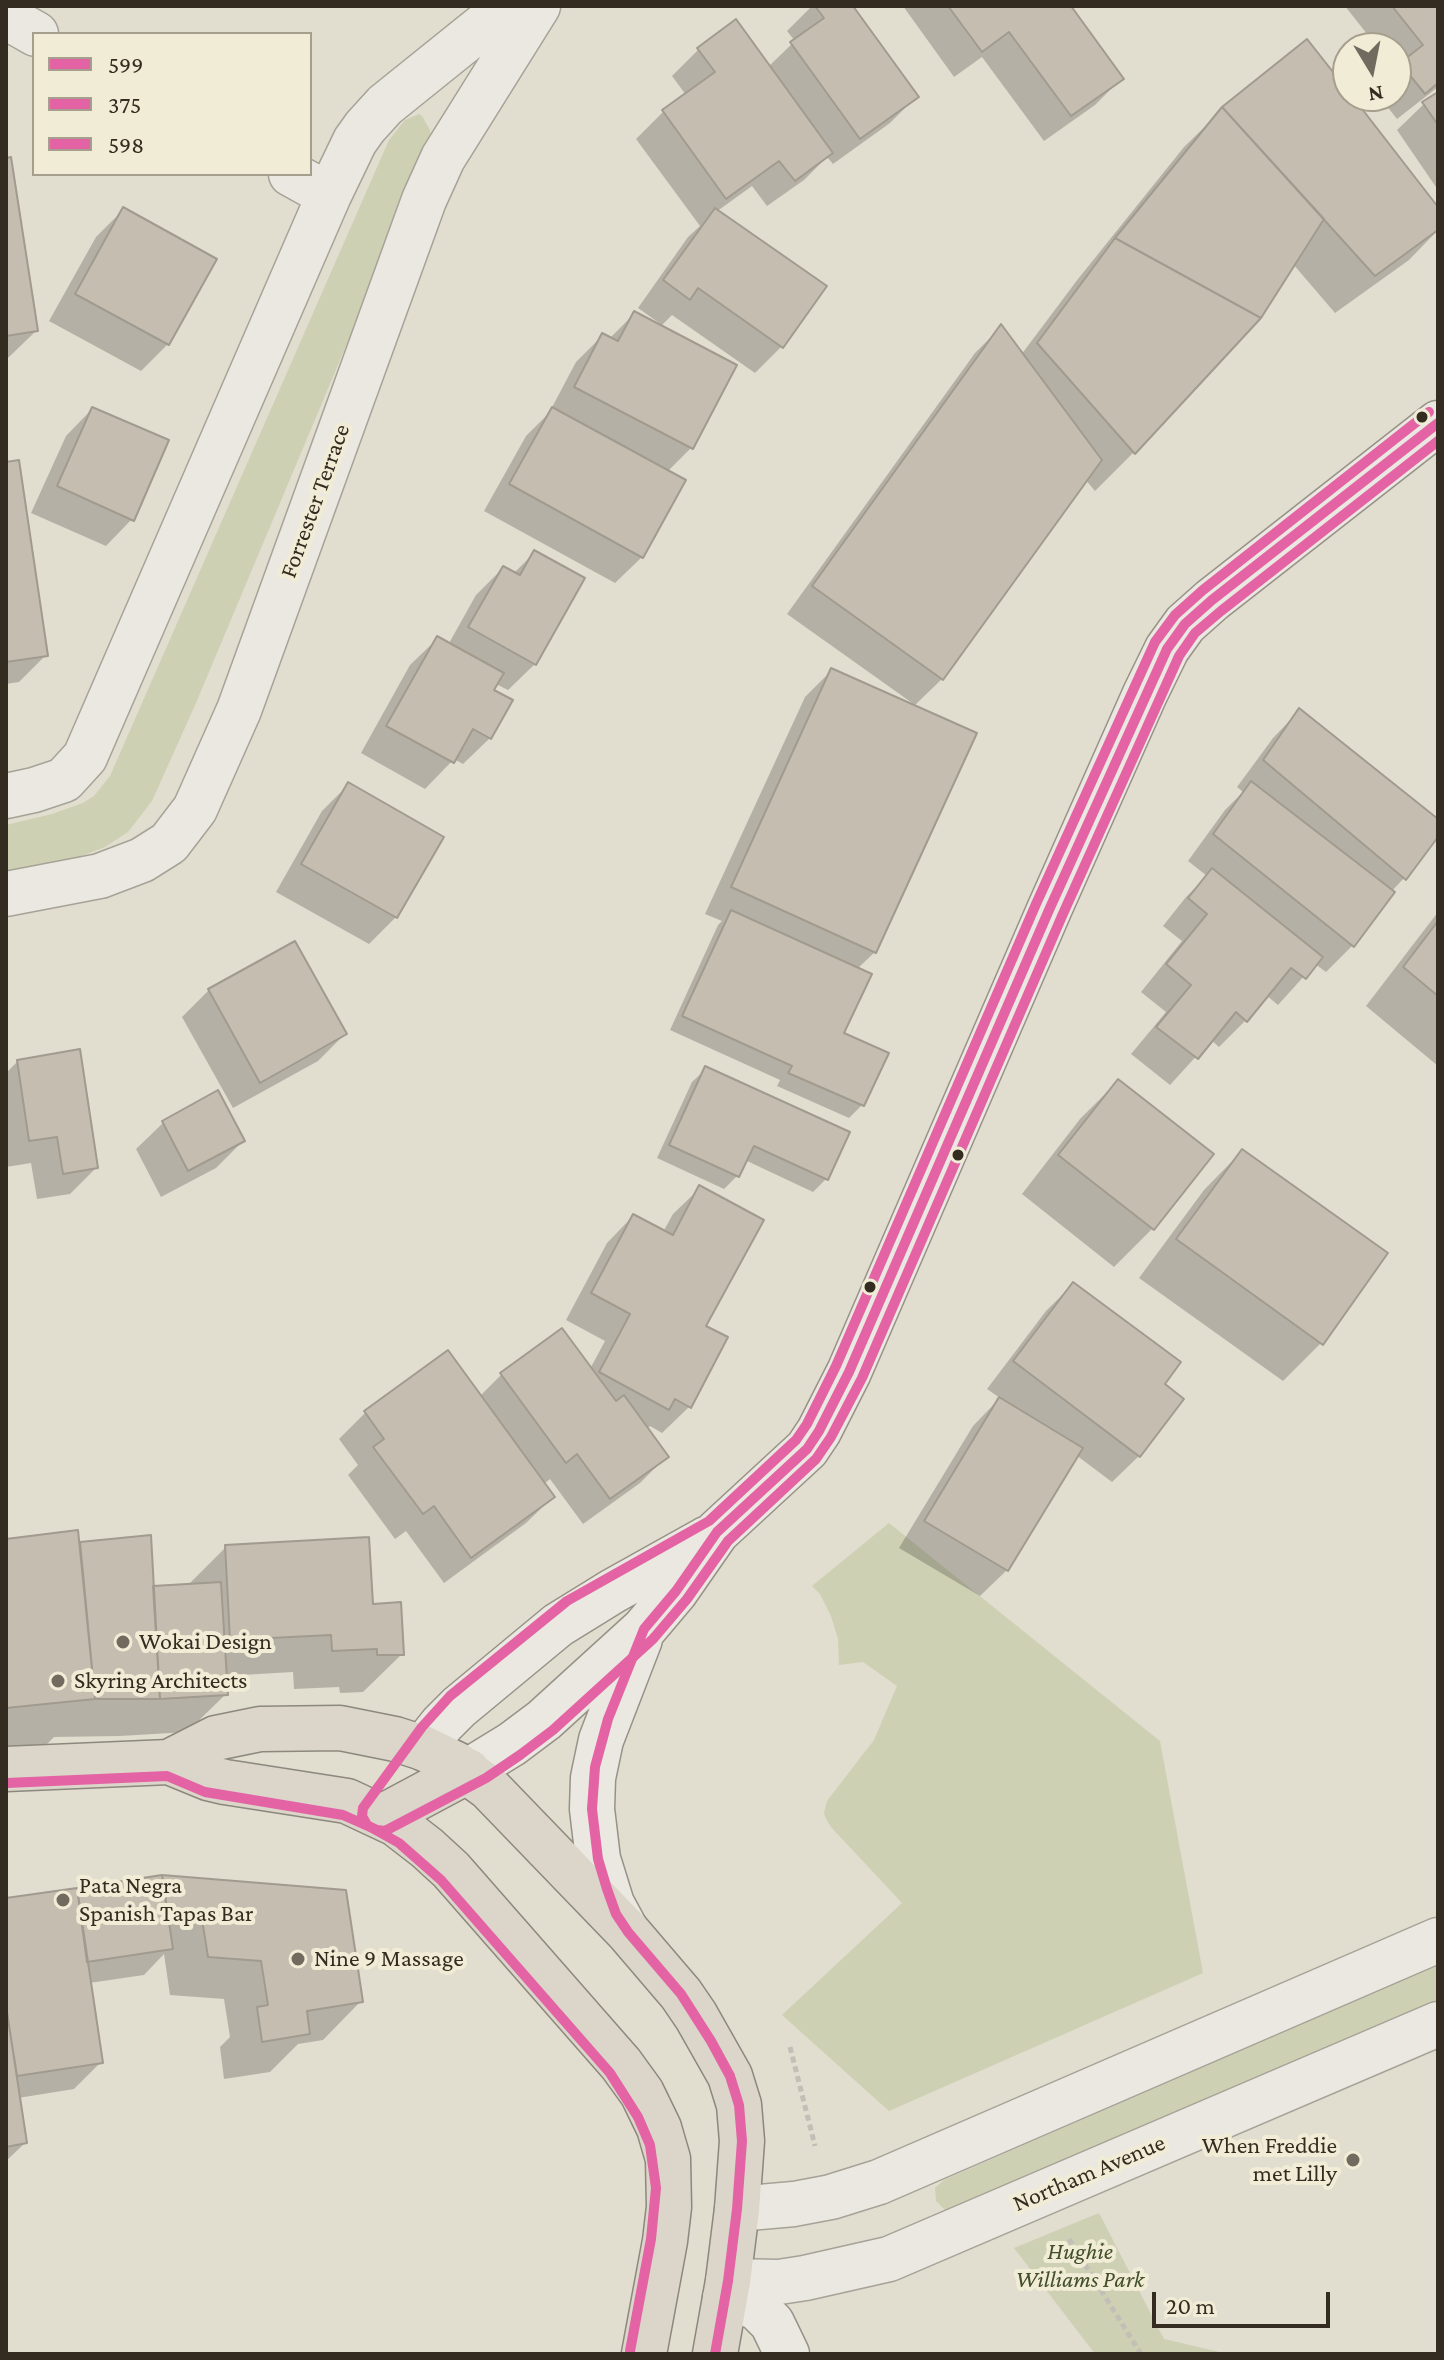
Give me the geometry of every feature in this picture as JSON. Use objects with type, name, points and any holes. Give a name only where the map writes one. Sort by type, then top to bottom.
[{"type":"highway","points":[[169,1762],[216,1738],[276,1728],[340,1728],[423,1748],[468,1771],[489,1788],[628,1932],[681,1994],[730,2076],[739,2105],[742,2163],[727,2290],[715,2354]]},
{"type":"highway","points":[[379,1815],[423,1748]]},
{"type":"highway","points":[[6,1769],[169,1762],[216,1780],[347,1801],[407,1832],[451,1870],[633,2080],[655,2120],[668,2159],[670,2188],[665,2241],[644,2354]]},
{"type":"highway","points":[[379,1815],[468,1771]]},
{"type":"highway","points":[[665,2241],[737,2209]]},
{"type":"highway","points":[[665,2241],[727,2290]]},
{"type":"street","points":[[6,796],[64,780],[85,757],[355,141],[373,116],[508,6]]},
{"type":"street","name":"Forrester Terrace","points":[[6,894],[100,876],[142,860],[169,843],[195,809],[239,710],[424,200],[443,158],[538,6]]},
{"type":"street","points":[[6,17],[32,32]]},
{"type":"street","points":[[295,176],[329,195]]},
{"type":"street","points":[[468,1771],[544,1720],[644,1629],[676,1591],[717,1532],[807,1449],[819,1431],[849,1372],[1049,910],[1167,649],[1185,624],[1212,600],[1438,423]]},
{"type":"street","points":[[423,1748],[459,1707],[558,1625],[717,1532]]},
{"type":"street","points":[[628,1932],[616,1914],[598,1859],[592,1809],[593,1778],[601,1740],[644,1629]]},
{"type":"street","points":[[737,2209],[831,2197],[879,2182],[1438,1940]]},
{"type":"street","name":"Northam Avenue","points":[[727,2290],[805,2278],[889,2259],[1438,2024]]},
{"type":"street","points":[[727,2290],[756,2307],[772,2323],[787,2354]]},
{"type":"path","points":[[790,2047],[815,2146]]},
{"type":"path","points":[[1041,2194],[1141,2354]]},
{"type":"green space","points":[[419,114],[430,130],[429,148],[152,801],[128,832],[105,847],[66,862],[6,874],[6,825],[83,803],[94,796],[110,776],[389,140],[405,120]]},
{"type":"green space","points":[[889,1523],[1160,1741],[1203,1973],[889,2111],[782,2015],[902,1903],[831,1827],[824,1813],[827,1801],[874,1740],[897,1686],[863,1662],[839,1665],[838,1639],[831,1616],[820,1594],[812,1586]]},
{"type":"green space","points":[[1438,1964],[1438,2000],[958,2209],[945,2210],[936,2201],[935,2188],[944,2180]]},
{"type":"green space","name":"Hughie Williams Park","points":[[1099,2213],[1164,2339],[1228,2354],[1095,2354],[1014,2248]]},
{"type":"building","points":[[815,6],[853,6],[919,97],[860,139],[790,42],[824,18]]},
{"type":"building","points":[[948,6],[1071,6],[1124,79],[1071,116],[1009,32],[982,52]]},
{"type":"building","points":[[1392,6],[1438,6],[1438,83],[1425,94],[1412,78],[1412,54],[1423,45]]},
{"type":"building","points":[[736,19],[833,153],[795,181],[779,161],[726,199],[662,110],[715,72],[697,48]]},
{"type":"building","points":[[1307,39],[1332,71],[1332,112],[1364,112],[1438,207],[1438,230],[1375,276],[1222,107]]},
{"type":"building","points":[[1438,92],[1438,125],[1422,102]]},
{"type":"building","points":[[1222,107],[1324,219],[1261,318],[1115,238]]},
{"type":"building","points":[[11,157],[38,331],[6,336],[6,158]]},
{"type":"building","points":[[123,207],[217,259],[169,345],[75,294]]},
{"type":"building","points":[[715,208],[827,286],[783,348],[698,288],[690,300],[663,280]]},
{"type":"building","points":[[1115,238],[1261,318],[1135,454],[1037,343]]},
{"type":"building","points":[[634,311],[737,365],[693,449],[574,387],[602,333],[618,341]]},
{"type":"building","points":[[1001,324],[1102,460],[943,680],[812,586]]},
{"type":"building","points":[[92,407],[169,440],[134,521],[57,486]]},
{"type":"building","points":[[552,407],[686,480],[643,558],[509,484]]},
{"type":"building","points":[[19,460],[48,656],[6,662],[6,462]]},
{"type":"building","points":[[534,550],[585,578],[536,665],[468,627],[503,566],[520,575]]},
{"type":"building","points":[[437,636],[504,673],[494,690],[513,700],[491,739],[473,729],[454,763],[386,726]]},
{"type":"building","points":[[831,668],[977,733],[876,953],[731,887]]},
{"type":"building","points":[[1299,708],[1438,819],[1438,837],[1406,880],[1263,760]]},
{"type":"building","points":[[1251,781],[1395,892],[1354,947],[1213,834]]},
{"type":"building","points":[[348,782],[444,837],[397,918],[301,864]]},
{"type":"building","points":[[1212,868],[1323,957],[1306,979],[1291,968],[1247,1022],[1236,1012],[1198,1059],[1156,1027],[1191,985],[1166,964],[1207,914],[1188,898]]},
{"type":"building","points":[[731,910],[872,974],[844,1033],[889,1053],[864,1106],[788,1073],[792,1066],[682,1016]]},
{"type":"building","points":[[1438,921],[1438,996],[1403,967]]},
{"type":"building","points":[[295,941],[347,1034],[260,1083],[208,989]]},
{"type":"building","points":[[80,1049],[98,1168],[63,1174],[57,1137],[29,1141],[17,1060]]},
{"type":"building","points":[[705,1066],[850,1132],[828,1180],[754,1146],[739,1177],[669,1145]]},
{"type":"building","points":[[1118,1079],[1214,1154],[1154,1230],[1058,1155]]},
{"type":"building","points":[[218,1090],[245,1141],[188,1171],[162,1121]]},
{"type":"building","points":[[1242,1149],[1388,1253],[1323,1345],[1176,1239]]},
{"type":"building","points":[[699,1185],[764,1220],[706,1326],[728,1337],[691,1408],[675,1399],[669,1410],[599,1372],[630,1314],[591,1293],[633,1214],[673,1235]]},
{"type":"building","points":[[1073,1282],[1181,1362],[1165,1384],[1184,1399],[1140,1457],[1013,1361]]},
{"type":"building","points":[[562,1328],[616,1401],[624,1395],[669,1457],[610,1499],[577,1454],[566,1463],[500,1373]]},
{"type":"building","points":[[448,1350],[555,1497],[471,1558],[434,1506],[423,1514],[373,1447],[384,1439],[364,1411]]},
{"type":"building","points":[[999,1397],[1083,1448],[1008,1571],[924,1521]]},
{"type":"building","points":[[78,1530],[95,1699],[6,1708],[6,1539]]},
{"type":"building","name":"Wokai Design","points":[[151,1535],[160,1699],[95,1699],[80,1542]]},
{"type":"building","points":[[369,1537],[373,1604],[401,1602],[404,1655],[377,1655],[377,1649],[332,1651],[331,1635],[230,1640],[225,1545]]},
{"type":"building","points":[[221,1582],[228,1695],[160,1699],[153,1586]]},
{"type":"building","name":"Nine 9 Massage","points":[[162,1875],[346,1890],[363,2002],[307,2011],[310,2034],[262,2042],[257,2007],[268,2005],[261,1961],[208,1957],[201,1913],[167,1910]]},
{"type":"building","points":[[162,1875],[173,1949],[87,1962],[77,1888]]},
{"type":"building","points":[[77,1888],[103,2063],[17,2076],[6,2006],[6,1898]]},
{"type":"building","points":[[6,2006],[27,2143],[6,2147]]},
{"type":"transit line","name":"598","points":[[630,2351],[651,2239],[656,2188],[650,2145],[638,2117],[610,2073],[441,1880],[399,1843],[367,1825],[362,1816],[363,1808],[422,1727],[450,1696],[567,1601],[709,1521],[796,1440],[836,1366],[1036,904],[1155,642],[1175,615],[1203,590],[1429,412]]},
{"type":"transit line","name":"599","points":[[715,2354],[737,2209],[742,2141],[739,2105],[730,2076],[711,2041],[681,1994],[628,1932],[616,1914],[607,1889],[598,1859],[592,1809],[595,1767],[608,1719],[644,1629],[676,1591],[717,1532],[807,1449],[819,1431],[849,1372],[1049,910],[1167,649],[1185,624],[1212,600],[1438,423]]},
{"type":"transit line","name":"375","points":[[7,1783],[167,1776],[205,1792],[343,1815],[385,1831],[486,1778],[520,1755],[553,1730],[653,1639],[687,1599],[728,1541],[816,1459],[831,1437],[862,1378],[1062,916],[1179,656],[1195,633],[1221,611],[1438,441]]},
{"type":"place","name":"Wokai Design","points":[[123,1642]]},
{"type":"place","name":"Skyring Architects","points":[[58,1681]]},
{"type":"place","name":"Pata Negra Spanish Tapas Bar","points":[[63,1900]]},
{"type":"place","name":"Nine 9 Massage","points":[[298,1959]]},
{"type":"place","name":"When Freddie met Lilly","points":[[1353,2160]]}]
